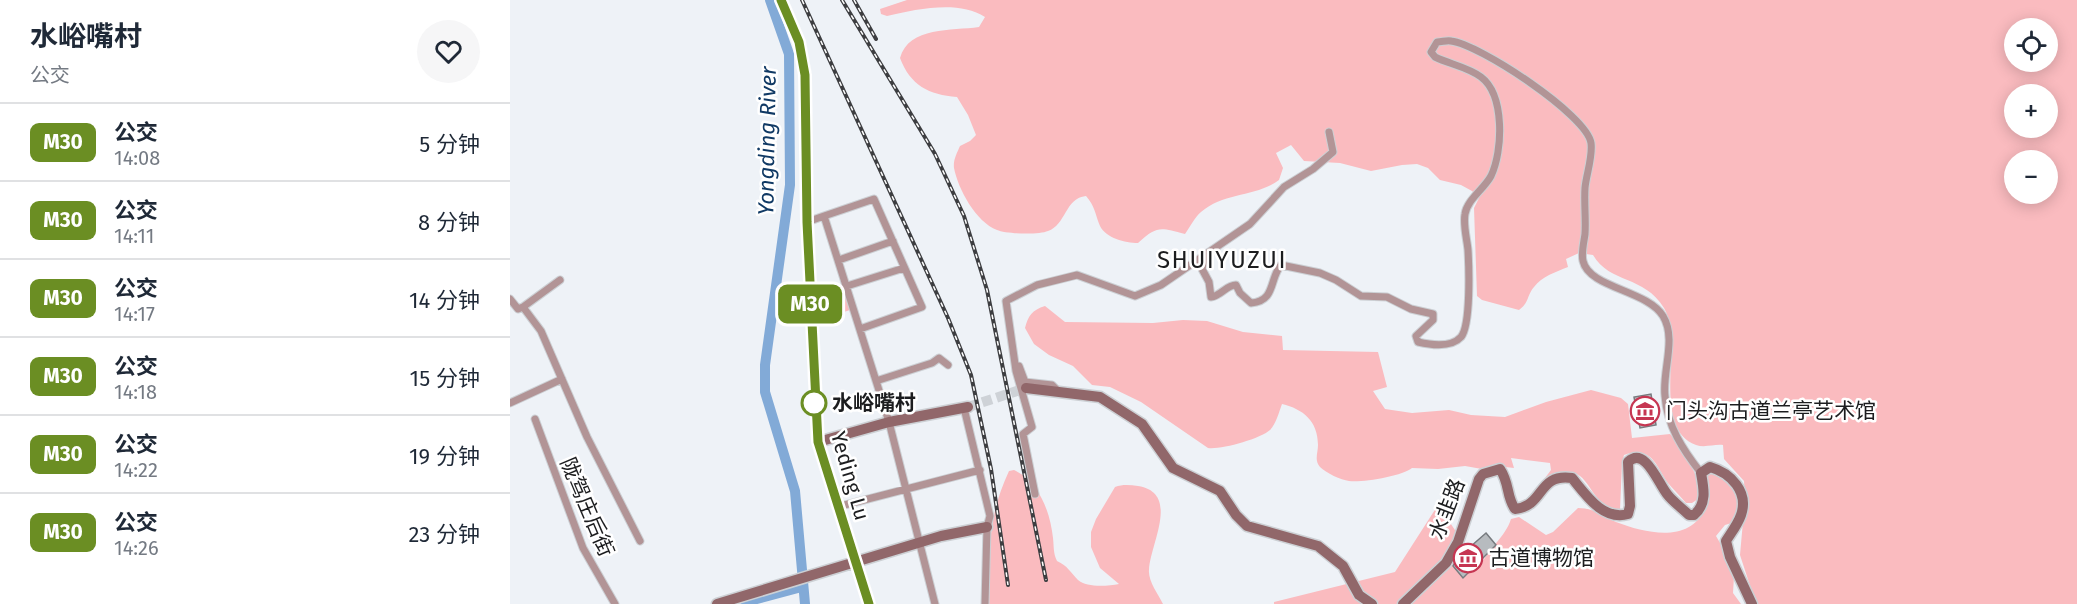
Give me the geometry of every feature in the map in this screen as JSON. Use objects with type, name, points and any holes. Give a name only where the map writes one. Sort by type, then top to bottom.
[{"type":"street","name":"Yeding Lu","points":[[781,0],[799,42],[803,59],[807,222],[818,442],[853,564],[869,604]]},
{"type":"street","points":[[1205,255],[1202,269],[1209,282],[1211,297],[1215,297],[1231,285],[1236,285],[1240,293],[1251,303],[1258,303],[1272,290],[1275,272],[1281,265],[1293,266],[1336,280],[1361,296],[1387,297],[1411,309],[1433,314],[1433,320],[1416,336],[1418,342],[1431,345],[1454,342],[1459,339],[1464,333],[1467,310],[1468,252],[1465,212],[1492,174],[1499,132],[1498,109],[1494,94],[1487,84],[1473,72],[1434,57],[1431,52],[1437,42],[1452,41],[1502,64],[1550,97],[1577,120],[1586,131],[1591,143],[1585,191],[1582,260],[1590,274],[1642,297],[1662,314],[1668,334],[1664,396],[1670,421],[1683,450],[1701,473],[1710,467],[1718,470],[1729,476],[1740,489],[1742,513],[1726,541],[1730,557],[1752,604]]},
{"type":"street","points":[[1035,494],[1023,434],[1032,428],[1014,355],[1006,302],[1037,285],[1077,275],[1126,293],[1142,295],[1161,285],[1250,224],[1284,187],[1313,169],[1333,152],[1329,132]]},
{"type":"street","points":[[807,222],[874,199],[922,307],[860,329]]},
{"type":"street","points":[[824,216],[889,422],[935,604]]},
{"type":"street","points":[[839,260],[893,242]]},
{"type":"street","points":[[847,286],[904,268]]},
{"type":"street","points":[[510,299],[518,309],[560,280]]},
{"type":"street","points":[[523,307],[541,331],[587,437],[640,541]]},
{"type":"street","points":[[1014,355],[1025,382],[1052,385],[1059,392]]},
{"type":"street","points":[[876,381],[932,363],[939,358],[948,365]]},
{"type":"street","points":[[510,403],[562,379]]},
{"type":"street","points":[[1026,388],[1100,397],[1142,424],[1173,468],[1220,491],[1236,515],[1247,526],[1318,546],[1343,567],[1359,595],[1372,604]]},
{"type":"street","points":[[818,442],[889,422],[966,407],[990,516],[987,527],[985,604]]},
{"type":"street","name":"陇驾庄后街","points":[[535,419],[583,548],[615,604]]},
{"type":"street","name":"水韭路","points":[[1402,604],[1446,563],[1458,542],[1479,479],[1483,474],[1500,469],[1508,481],[1510,502],[1515,509],[1524,508],[1533,502],[1549,482],[1557,477],[1564,477],[1572,478],[1590,500],[1602,509],[1619,516],[1628,514],[1630,506],[1628,462],[1632,458],[1638,457],[1645,461],[1669,496],[1689,514],[1694,515],[1702,504],[1705,492],[1701,473]]},
{"type":"street","points":[[837,507],[980,470]]},
{"type":"street","points":[[722,603],[919,543],[987,527]]},
{"type":"shaded area","points":[[907,0],[2077,0],[2077,604],[1756,604],[1740,555],[1745,499],[1744,481],[1724,459],[1723,445],[1696,445],[1682,436],[1674,421],[1671,403],[1669,323],[1664,308],[1656,297],[1637,284],[1608,271],[1593,255],[1579,253],[1566,259],[1568,267],[1537,283],[1525,305],[1519,310],[1482,300],[1477,296],[1474,208],[1479,198],[1461,185],[1440,180],[1428,168],[1417,164],[1371,171],[1340,163],[1304,161],[1291,145],[1276,153],[1283,168],[1279,180],[1210,206],[1199,214],[1185,234],[1160,230],[1150,233],[1138,243],[1116,239],[1100,226],[1086,196],[1074,201],[1059,223],[1048,231],[1022,234],[997,230],[989,226],[975,212],[956,176],[955,159],[960,146],[976,135],[968,115],[957,97],[929,91],[915,82],[900,58],[912,40],[922,35],[979,27],[985,17],[975,12],[950,7],[887,16],[881,14],[880,9]]},
{"type":"shaded area","points":[[846,296],[850,310],[823,319],[818,305]]},
{"type":"shaded area","points":[[1045,306],[1065,322],[1207,321],[1243,332],[1282,336],[1283,350],[1378,352],[1387,387],[1373,391],[1385,409],[1412,413],[1449,410],[1471,415],[1505,417],[1546,402],[1591,390],[1621,398],[1628,404],[1632,438],[1670,434],[1675,439],[1696,475],[1698,499],[1692,503],[1686,503],[1667,482],[1651,458],[1640,453],[1624,455],[1620,510],[1605,507],[1581,477],[1575,473],[1558,473],[1545,478],[1551,470],[1550,463],[1511,458],[1514,468],[1497,466],[1482,469],[1465,466],[1438,469],[1412,468],[1400,474],[1382,478],[1363,481],[1346,480],[1330,474],[1318,464],[1317,437],[1308,417],[1282,404],[1274,425],[1265,433],[1230,446],[1208,448],[1141,402],[1110,387],[1092,385],[1073,366],[1049,355],[1034,344],[1025,328],[1026,324],[1037,309]]},
{"type":"shaded area","points":[[1014,470],[1030,482],[1042,498],[1049,518],[1057,561],[1082,583],[1092,585],[1119,584],[1100,568],[1091,547],[1091,532],[1096,519],[1115,487],[1132,485],[1151,491],[1158,498],[1161,509],[1149,574],[1163,604],[988,604],[989,552],[993,521],[1009,471]]},
{"type":"shaded area","points":[[1711,470],[1735,488],[1741,517],[1738,521],[1725,525],[1716,536],[1734,576],[1733,593],[1741,604],[1274,604],[1274,602],[1395,572],[1438,505],[1480,567],[1487,554],[1505,532],[1511,519],[1519,517],[1546,535],[1553,532],[1578,508],[1593,511],[1629,527],[1643,530],[1671,532],[1684,529],[1695,523],[1703,512],[1708,497],[1708,473]]},
{"type":"building","name":"门头沟古道兰亭艺术馆","points":[[1651,394],[1656,425],[1640,428],[1634,397]]},
{"type":"building","name":"古道博物馆","points":[[1486,533],[1496,545],[1463,578],[1453,566],[1460,554]]},
{"type":"waterway","name":"Yongding River","points":[[770,0],[789,54],[790,185],[765,365],[765,392],[795,491],[805,604]]},
{"type":"waterway","points":[[744,604],[803,588]]},
{"type":"tunnel","points":[[968,407],[1026,388]]},
{"type":"railway","points":[[802,0],[948,318],[971,375],[991,469],[1008,585]]},
{"type":"railway","points":[[842,0],[935,154],[964,216],[987,290],[1046,580]]},
{"type":"railway","points":[[854,0],[876,39]]},
{"type":"bus line","name":"M30","points":[[781,0],[799,42],[805,75],[807,222],[818,442],[869,604]]},
{"type":"place","name":"水峪嘴村","points":[[814,403]]},
{"type":"place","name":"门头沟古道兰亭艺术馆","points":[[1645,411]]},
{"type":"place","name":"古道博物馆","points":[[1468,558]]},
{"type":"district","name":"SHUIYUZUI","points":[[1222,260]]}]
